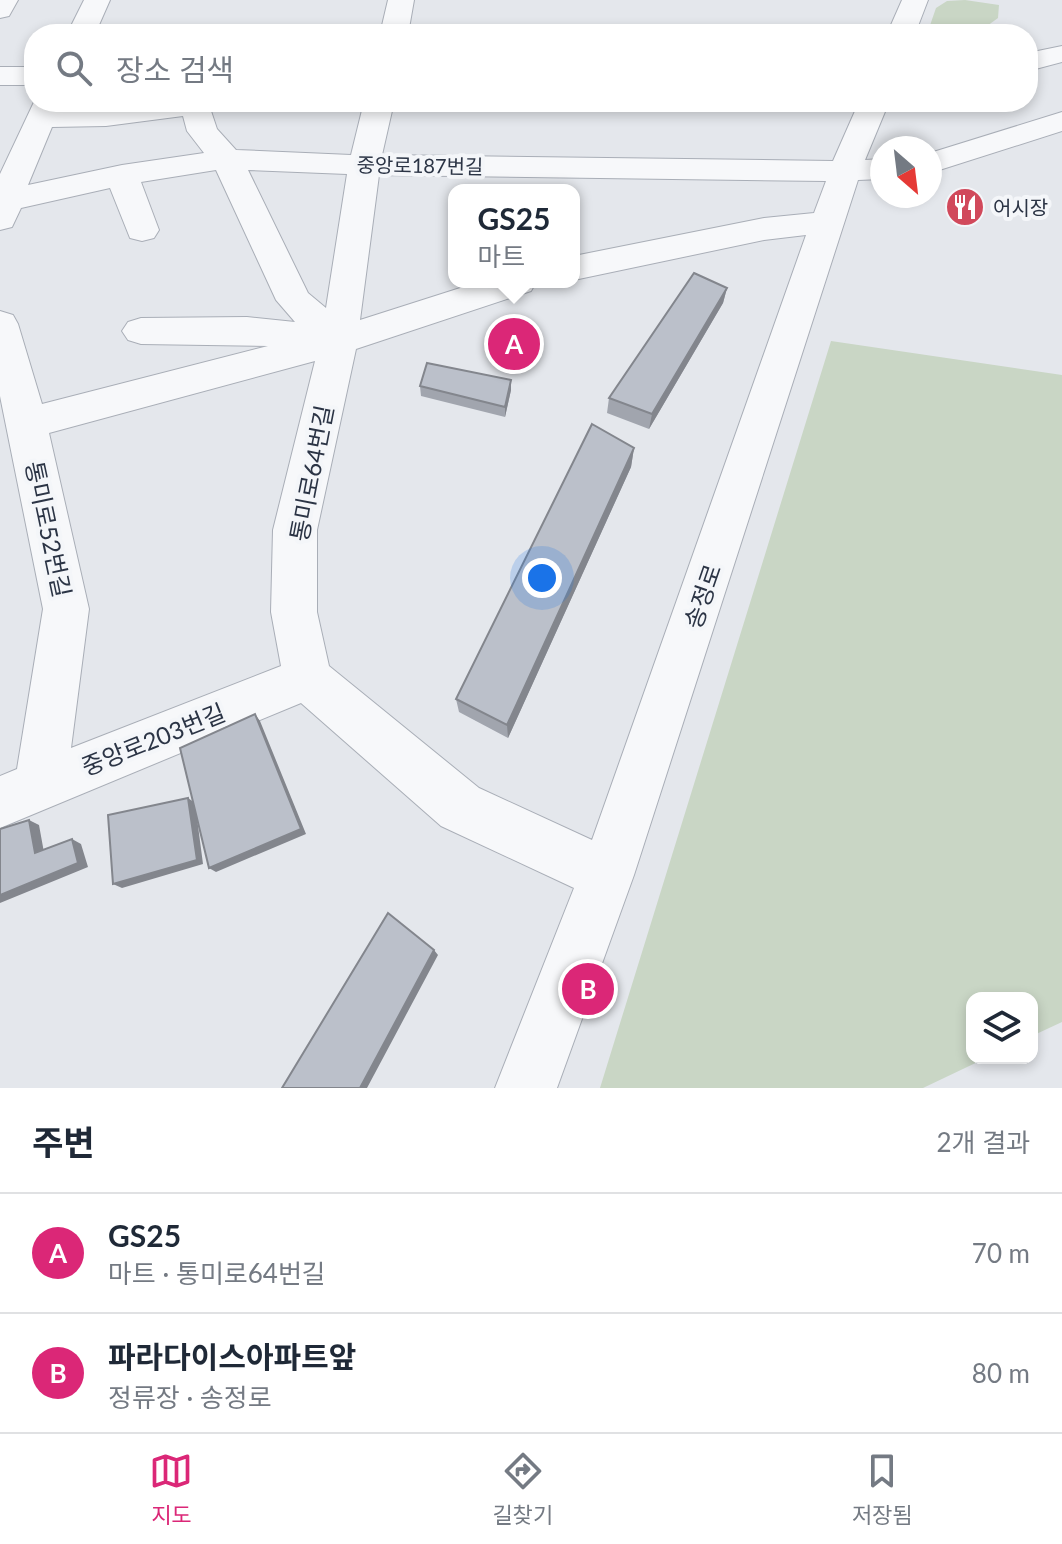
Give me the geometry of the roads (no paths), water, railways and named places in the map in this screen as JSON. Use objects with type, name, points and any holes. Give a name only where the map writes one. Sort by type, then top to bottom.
[{"type":"street","points":[[0,10],[5,0]]},
{"type":"street","points":[[86,24],[97,0]]},
{"type":"street","points":[[396,24],[401,0]]},
{"type":"street","points":[[905,24],[915,0]]},
{"type":"street","points":[[1038,60],[1062,54]]},
{"type":"street","points":[[0,76],[24,76]]},
{"type":"street","points":[[2,207],[44,112]]},
{"type":"street","points":[[62,112],[106,117],[143,112]]},
{"type":"street","points":[[197,112],[202,131],[227,159],[294,300],[339,341]]},
{"type":"street","name":"통미로64번길","points":[[307,678],[294,612],[295,530],[339,341],[364,165],[377,112]]},
{"type":"street","name":"송정로","points":[[526,1088],[607,875],[828,222],[863,170],[872,112]]},
{"type":"street","points":[[942,160],[1062,121]]},
{"type":"street","points":[[942,163],[1062,149]]},
{"type":"street","name":"중앙로187번길","points":[[2,207],[122,175],[227,159],[364,165],[500,178],[863,170]]},
{"type":"street","points":[[122,175],[142,230]]},
{"type":"street","points":[[580,267],[764,229],[828,222]]},
{"type":"street","points":[[27,423],[339,341],[500,288]]},
{"type":"street","name":"통미로52번길","points":[[0,324],[27,423],[66,609],[20,793]]},
{"type":"street","points":[[141,331],[247,330],[339,341]]},
{"type":"street","points":[[307,678],[460,807],[607,875]]},
{"type":"street","name":"중앙로203번길","points":[[20,793],[307,678]]},
{"type":"place","name":"어시장","points":[[965,207]]},
{"type":"place","name":"GS25","points":[[514,344]]},
{"type":"place","name":"파라다이스아파트앞","points":[[588,989]]}]
